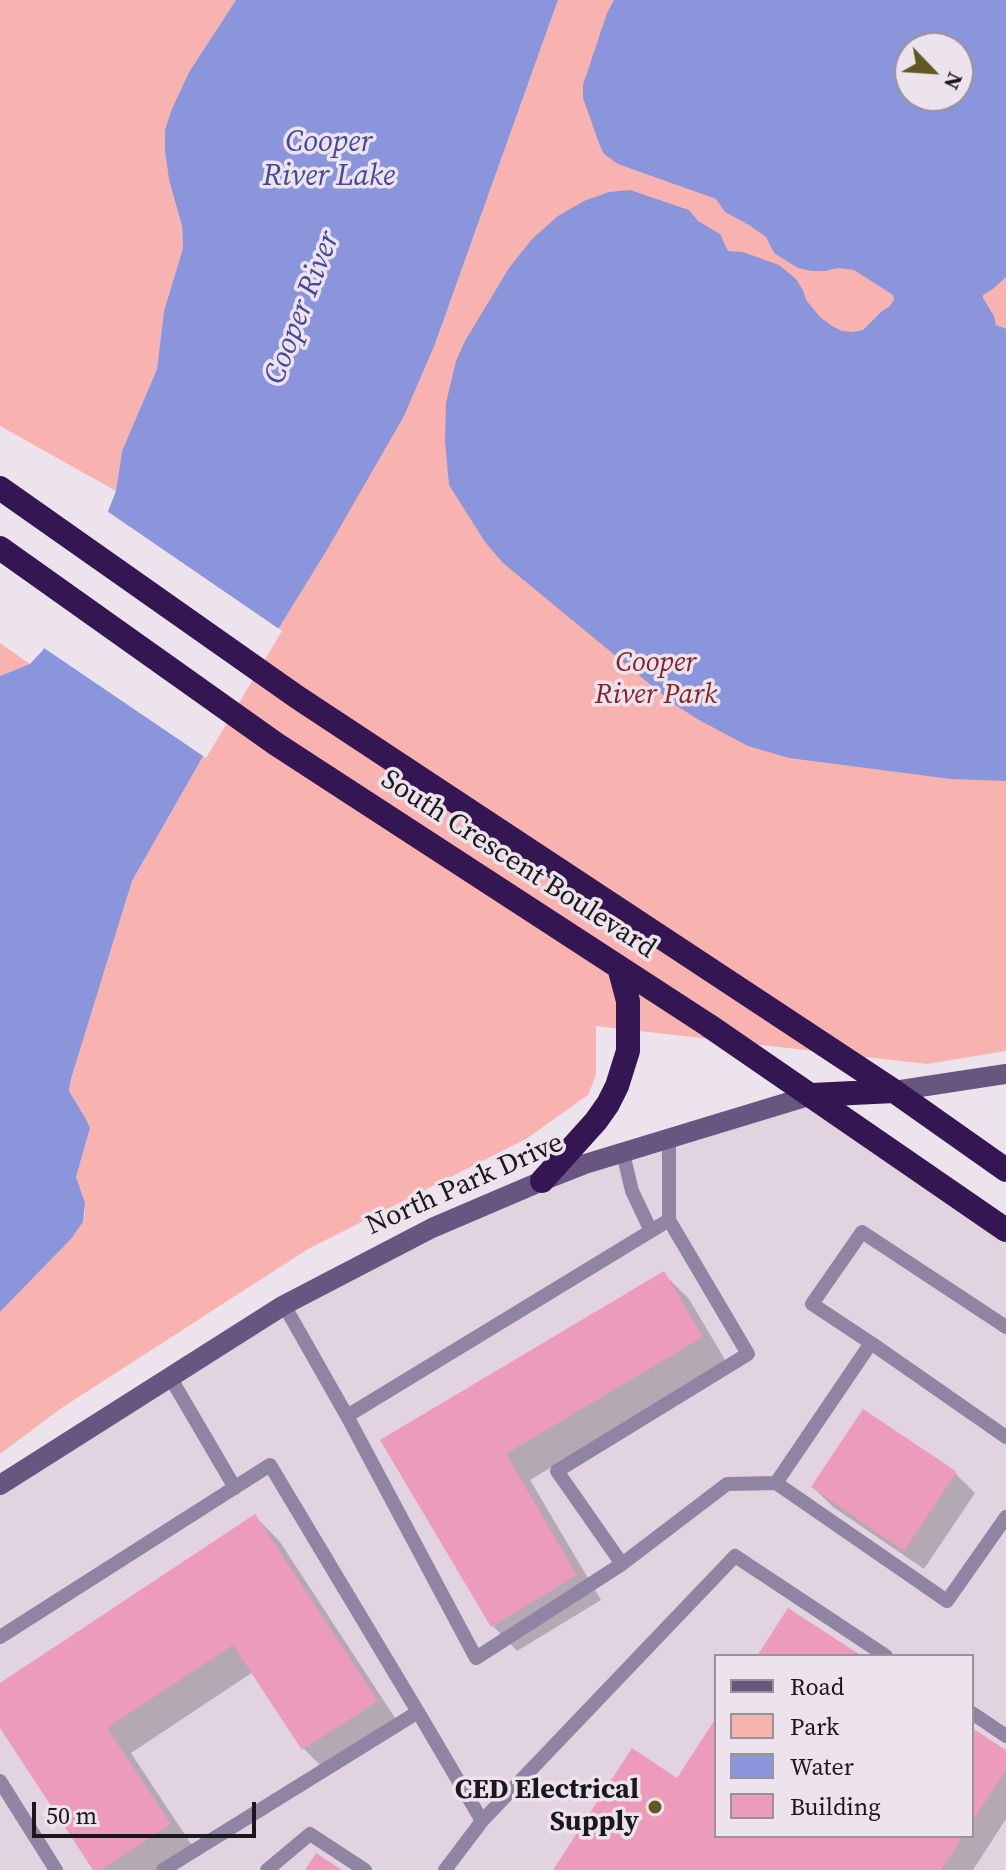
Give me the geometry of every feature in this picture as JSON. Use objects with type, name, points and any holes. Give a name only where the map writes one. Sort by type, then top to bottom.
[{"type":"highway","name":"South Crescent Boulevard","points":[[0,488],[297,697],[894,1091],[1006,1170]]},
{"type":"highway","name":"South Crescent Boulevard","points":[[0,548],[276,744],[812,1095],[1006,1230]]},
{"type":"highway","points":[[542,1181],[596,1121],[617,1086],[628,1051],[628,1001],[619,967]]},
{"type":"highway","name":"North Park Drive","points":[[812,1095],[894,1091]]},
{"type":"street","name":"North Park Drive","points":[[894,1091],[1006,1074]]},
{"type":"street","name":"North Park Drive","points":[[0,1485],[284,1305],[432,1228],[542,1181],[812,1095]]},
{"type":"lane","points":[[622,1564],[557,1471],[748,1354],[669,1220],[669,1139]]},
{"type":"lane","points":[[623,1153],[632,1191],[651,1231]]},
{"type":"lane","points":[[347,1416],[669,1220]]},
{"type":"lane","points":[[1006,1327],[862,1232],[812,1304],[1006,1437]]},
{"type":"lane","points":[[284,1305],[476,1658],[622,1564],[727,1484],[776,1483],[947,1601],[1006,1517]]},
{"type":"lane","points":[[776,1483],[871,1343]]},
{"type":"lane","points":[[170,1377],[235,1488]]},
{"type":"lane","points":[[0,1637],[270,1465],[482,1821]]},
{"type":"lane","points":[[445,1870],[482,1821],[735,1556],[883,1654]]},
{"type":"lane","points":[[163,1870],[418,1712]]},
{"type":"lane","points":[[974,1714],[1006,1736]]},
{"type":"lane","points":[[0,1781],[56,1870]]},
{"type":"lane","points":[[267,1870],[310,1834],[365,1870]]},
{"type":"shaded area","points":[[812,1095],[1006,1230],[1006,1870],[0,1870],[0,1485],[284,1305],[542,1181]]},
{"type":"green space","points":[[0,0],[236,0],[189,72],[165,130],[169,180],[182,226],[183,248],[164,311],[157,369],[122,451],[116,491],[0,426]]},
{"type":"green space","name":"Cooper River Park","points":[[558,0],[1006,0],[1006,1051],[927,1064],[596,1026],[596,1075],[588,1095],[526,1139],[308,1249],[60,1409],[0,1454],[0,1312],[71,1239],[83,1222],[85,1212],[76,1177],[90,1128],[69,1091],[132,881],[243,686],[324,555],[435,344]]},
{"type":"green space","points":[[0,643],[30,664],[0,676]]},
{"type":"water","name":"Cooper River Lake","points":[[236,0],[558,0],[435,344],[404,416],[324,555],[243,686],[132,881],[69,1091],[90,1128],[76,1177],[85,1203],[83,1222],[71,1239],[0,1312],[0,676],[30,664],[43,650],[71,605],[116,491],[122,451],[157,369],[164,311],[183,248],[182,226],[169,180],[165,130],[189,72]]},
{"type":"water","points":[[614,0],[1006,0],[1006,277],[983,298],[996,325],[1006,329],[1006,781],[951,779],[789,758],[748,746],[699,720],[674,704],[503,563],[485,542],[449,485],[446,403],[456,361],[465,341],[509,268],[532,239],[558,216],[584,201],[609,192],[630,190],[689,210],[698,221],[720,234],[728,251],[743,252],[779,265],[796,279],[806,300],[820,317],[842,331],[863,330],[894,300],[893,295],[854,270],[812,271],[798,268],[774,253],[766,237],[725,212],[716,199],[618,164],[604,154],[600,146],[583,98],[583,85]]},
{"type":"pier","points":[[104,509],[282,631],[206,758],[41,646],[68,603]]},
{"type":"building","points":[[664,1271],[703,1337],[506,1454],[577,1575],[491,1627],[380,1440]]},
{"type":"building","points":[[863,1409],[957,1472],[904,1551],[811,1487]]},
{"type":"building","points":[[255,1514],[378,1701],[302,1750],[233,1645],[107,1728],[171,1824],[101,1870],[93,1870],[0,1728],[0,1683]]},
{"type":"building","points":[[788,1608],[859,1654],[758,1654]]},
{"type":"building","name":"CED Electrical Supply","points":[[714,1721],[714,1838],[962,1838],[941,1870],[553,1870],[632,1748],[677,1778]]},
{"type":"building","points":[[974,1729],[1006,1750],[1006,1770],[974,1819]]},
{"type":"building","points":[[316,1853],[342,1870],[305,1870]]},
{"type":"place","name":"CED Electrical Supply","points":[[655,1807]]},
{"type":"water label","name":"Cooper River","points":[[303,308]]}]
